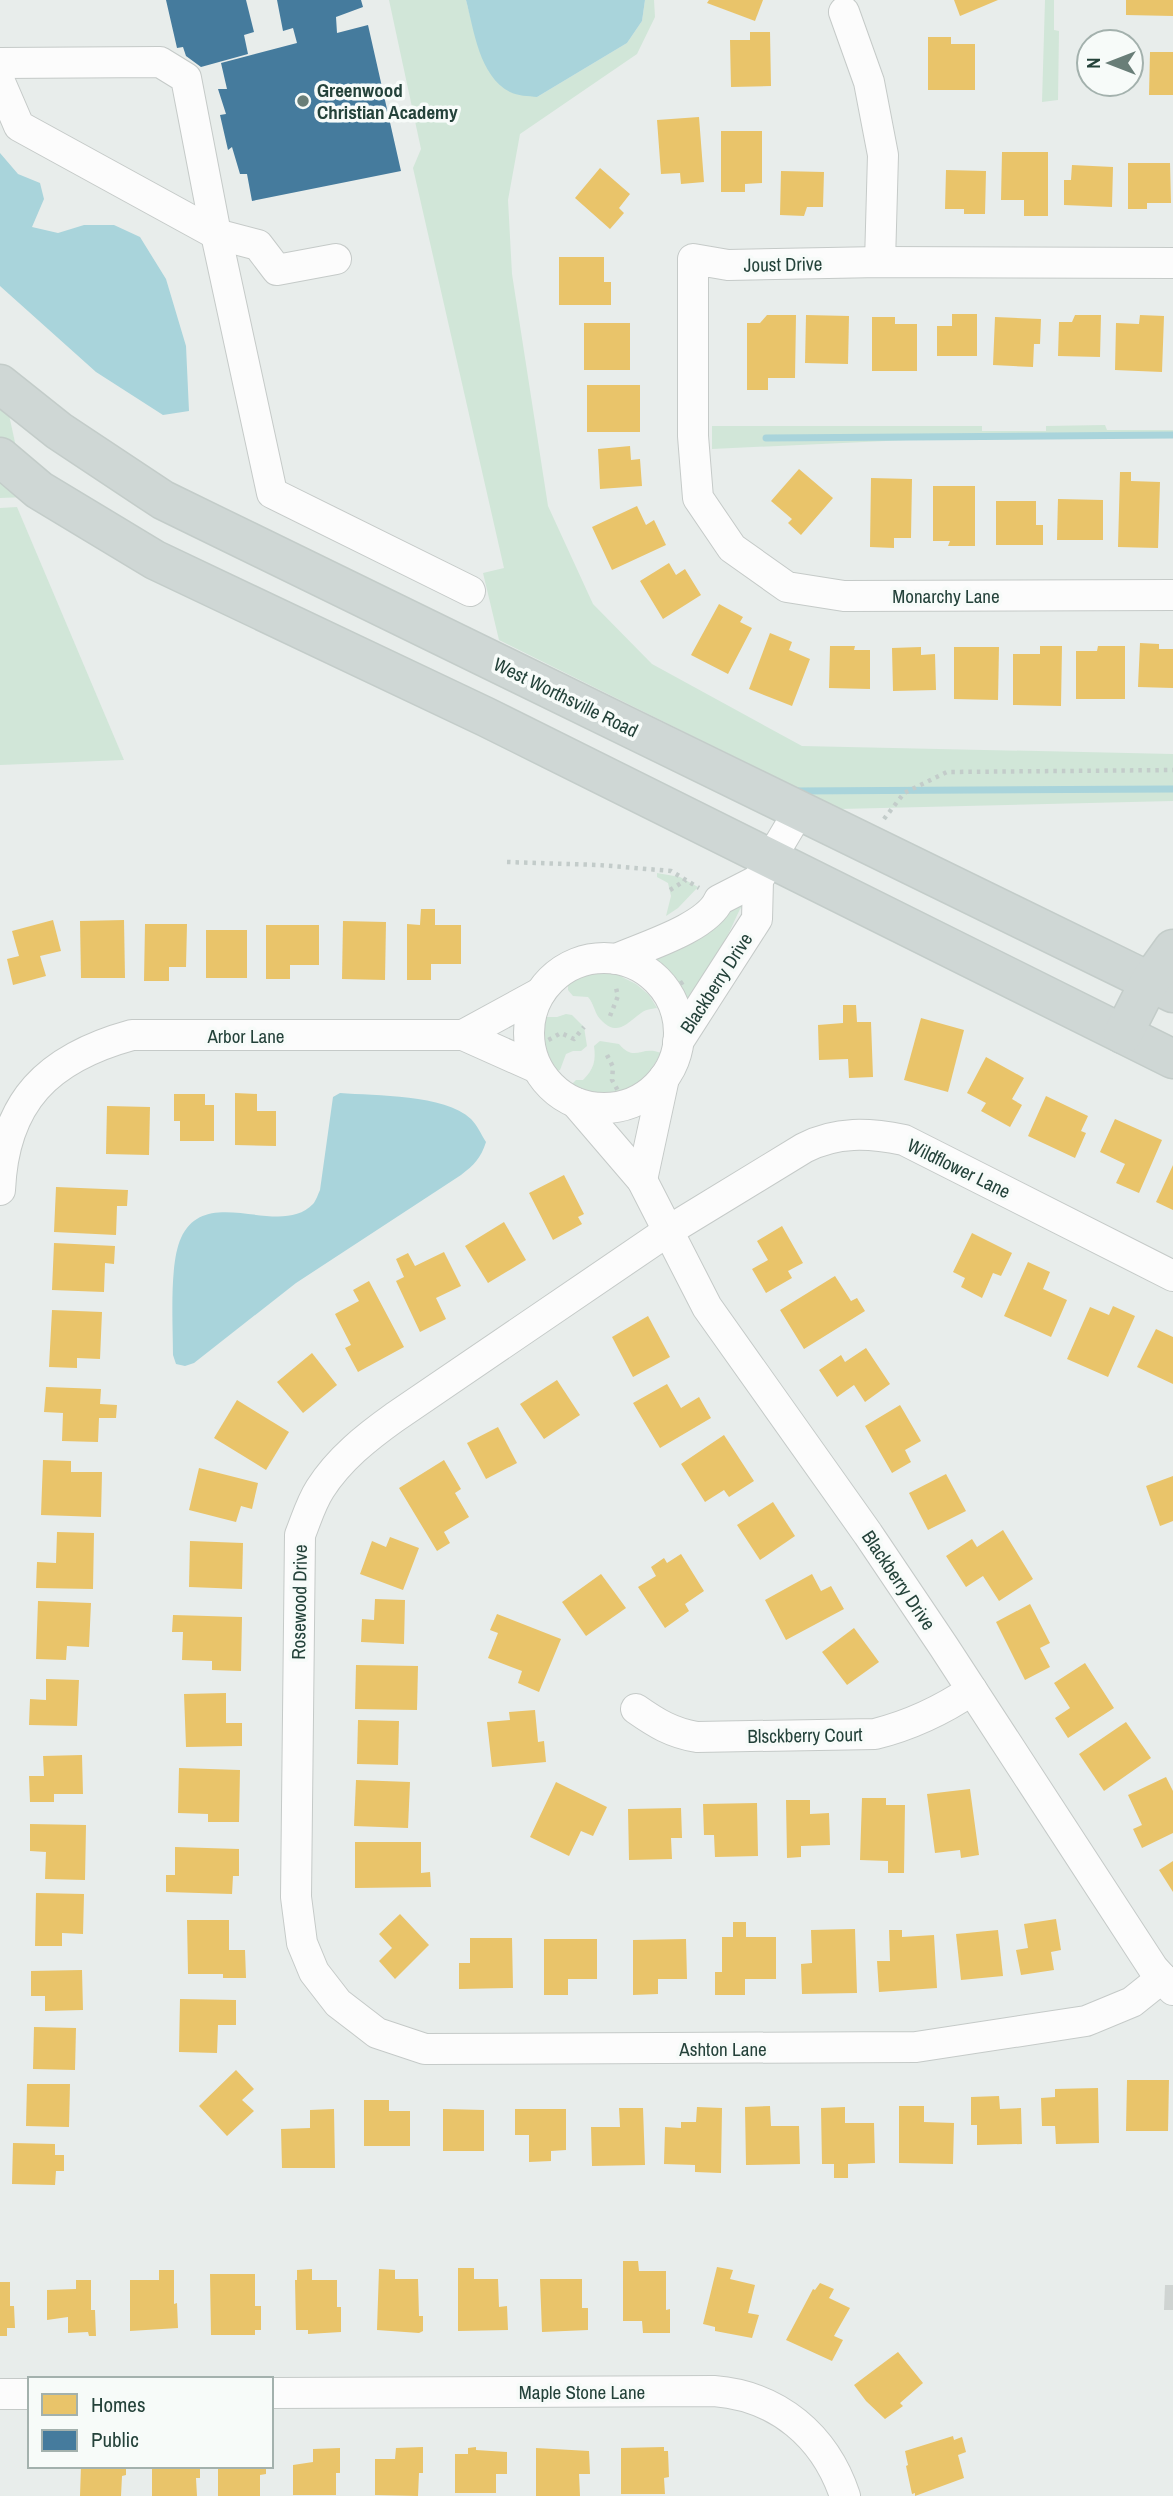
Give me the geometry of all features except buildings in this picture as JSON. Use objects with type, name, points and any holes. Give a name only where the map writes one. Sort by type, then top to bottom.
[{"type":"main road","name":"West Worthsville Road","points":[[0,384],[59,432],[163,500],[1162,987]]},
{"type":"main road","points":[[0,457],[39,490],[155,560],[486,718],[764,869],[1173,1059]]},
{"type":"main road","points":[[1124,1034],[1162,987],[1173,949]]},
{"type":"street","points":[[844,12],[869,82],[883,155],[880,262]]},
{"type":"street","points":[[0,63],[160,62],[186,78],[216,234],[272,494],[470,591]]},
{"type":"street","points":[[0,82],[19,126],[216,234],[258,245],[277,270],[335,259]]},
{"type":"street","name":"Joust Drive","points":[[732,548],[698,498],[693,436],[693,259],[728,265],[880,262],[1173,263]]},
{"type":"street","name":"Monarchy Lane","points":[[732,548],[787,587],[844,596],[1173,595]]},
{"type":"street","points":[[534,1059],[529,1044],[530,1017],[540,993],[554,976],[573,964],[594,958],[611,959],[696,924],[719,900],[764,869],[799,811]]},
{"type":"street","name":"Blackberry Drive","points":[[678,1042],[757,919],[764,869]]},
{"type":"street","name":"Blackberry Drive","points":[[534,1059],[547,1083],[560,1095],[576,1103],[601,1109],[626,1105],[648,1095],[664,1078],[674,1061],[678,1042],[678,1019],[670,998],[656,979],[638,966],[611,959]]},
{"type":"street","name":"Arbor Lane","points":[[463,1035],[540,993]]},
{"type":"street","name":"Arbor Lane","points":[[0,1190],[3,1153],[19,1109],[55,1069],[73,1056],[132,1035],[463,1035],[534,1059]]},
{"type":"street","name":"Blackberry Drive","points":[[642,1180],[664,1078]]},
{"type":"street","name":"Blackberry Drive","points":[[576,1103],[642,1180],[707,1307],[868,1534],[1153,1968],[1168,1984]]},
{"type":"street","name":"Wildflower Lane","points":[[668,1231],[817,1141],[855,1133],[874,1134],[904,1140],[1173,1276]]},
{"type":"street","name":"Rosewood Drive","points":[[302,1943],[296,1897],[300,1535],[316,1497],[330,1476],[359,1443],[668,1231]]},
{"type":"street","name":"Blsckberry Court","points":[[636,1709],[660,1726],[697,1737],[875,1734],[896,1729],[941,1710],[972,1690]]},
{"type":"street","name":"Ashton Lane","points":[[302,1943],[314,1972],[338,2003],[377,2033],[425,2049],[916,2047],[1086,2021],[1168,1984]]},
{"type":"street","name":"Maple Stone Lane","points":[[273,2393],[738,2393],[764,2402],[809,2434],[837,2473],[845,2496]]},
{"type":"street","points":[[0,2394],[28,2394]]},
{"type":"path","points":[[877,827],[904,793],[947,772],[1173,770]]},
{"type":"path","points":[[507,862],[671,871],[703,890]]},
{"type":"path","points":[[670,890],[686,880]]},
{"type":"path","points":[[610,1016],[618,996],[611,959]]},
{"type":"path","points":[[534,1059],[561,1033],[573,1039],[584,1027]]},
{"type":"path","points":[[607,1055],[613,1068],[612,1080],[626,1105]]},
{"type":"green space","points":[[389,0],[466,0],[475,34],[537,97],[627,43],[642,21],[645,0],[654,0],[655,17],[637,54],[520,134],[508,200],[512,274],[548,506],[593,604],[652,664],[802,746],[1173,754],[1173,801],[840,809],[499,640],[483,573],[504,568],[413,168],[421,149]]},
{"type":"green space","points":[[1045,0],[1054,0],[1054,30],[1059,31],[1058,100],[1042,102]]},
{"type":"green space","points":[[0,374],[27,497],[0,498]]},
{"type":"green space","points":[[1105,425],[1107,430],[1173,430],[1173,438],[993,436],[712,449],[712,426],[982,426],[982,431],[1046,431],[1046,426]]},
{"type":"green space","points":[[17,507],[124,760],[0,765],[0,508]]},
{"type":"green space","points":[[657,873],[680,877],[698,887],[678,908],[666,916],[671,896],[668,883],[657,877]]},
{"type":"green space","points":[[738,901],[745,904],[685,1010],[680,1000],[666,993],[665,975],[650,961]]},
{"type":"green space","points":[[607,959],[622,977],[649,995],[657,1008],[649,1009],[623,1026],[613,1028],[599,1018],[588,997],[573,996],[568,990],[568,983],[584,975],[596,973]]},
{"type":"green space","points":[[572,1015],[584,1027],[587,1046],[581,1051],[566,1054],[560,1070],[554,1072],[546,1060],[542,1046],[542,1024],[544,1017]]},
{"type":"green space","points":[[600,1041],[619,1044],[634,1053],[661,1053],[644,1077],[623,1092],[599,1095],[570,1086],[576,1080],[583,1080],[590,1072],[594,1060],[594,1046]]},
{"type":"water","points":[[466,0],[645,0],[642,21],[627,43],[537,97],[510,92],[491,75],[479,51]]},
{"type":"water","points":[[0,153],[18,174],[40,183],[44,199],[32,227],[58,233],[84,225],[114,225],[140,237],[166,279],[186,346],[189,411],[163,415],[96,372],[0,286]]},
{"type":"water","points":[[340,1093],[409,1098],[444,1105],[471,1119],[486,1142],[484,1148],[476,1161],[461,1175],[296,1283],[194,1363],[185,1366],[176,1364],[173,1355],[172,1295],[177,1249],[181,1238],[192,1222],[208,1214],[225,1212],[282,1216],[299,1213],[313,1204],[320,1190],[333,1097]]},
{"type":"waterway","points":[[766,438],[1173,435]]},
{"type":"waterway","points":[[796,791],[1173,789]]},
{"type":"place","name":"Greenwood Christian Academy","points":[[303,101]]}]
